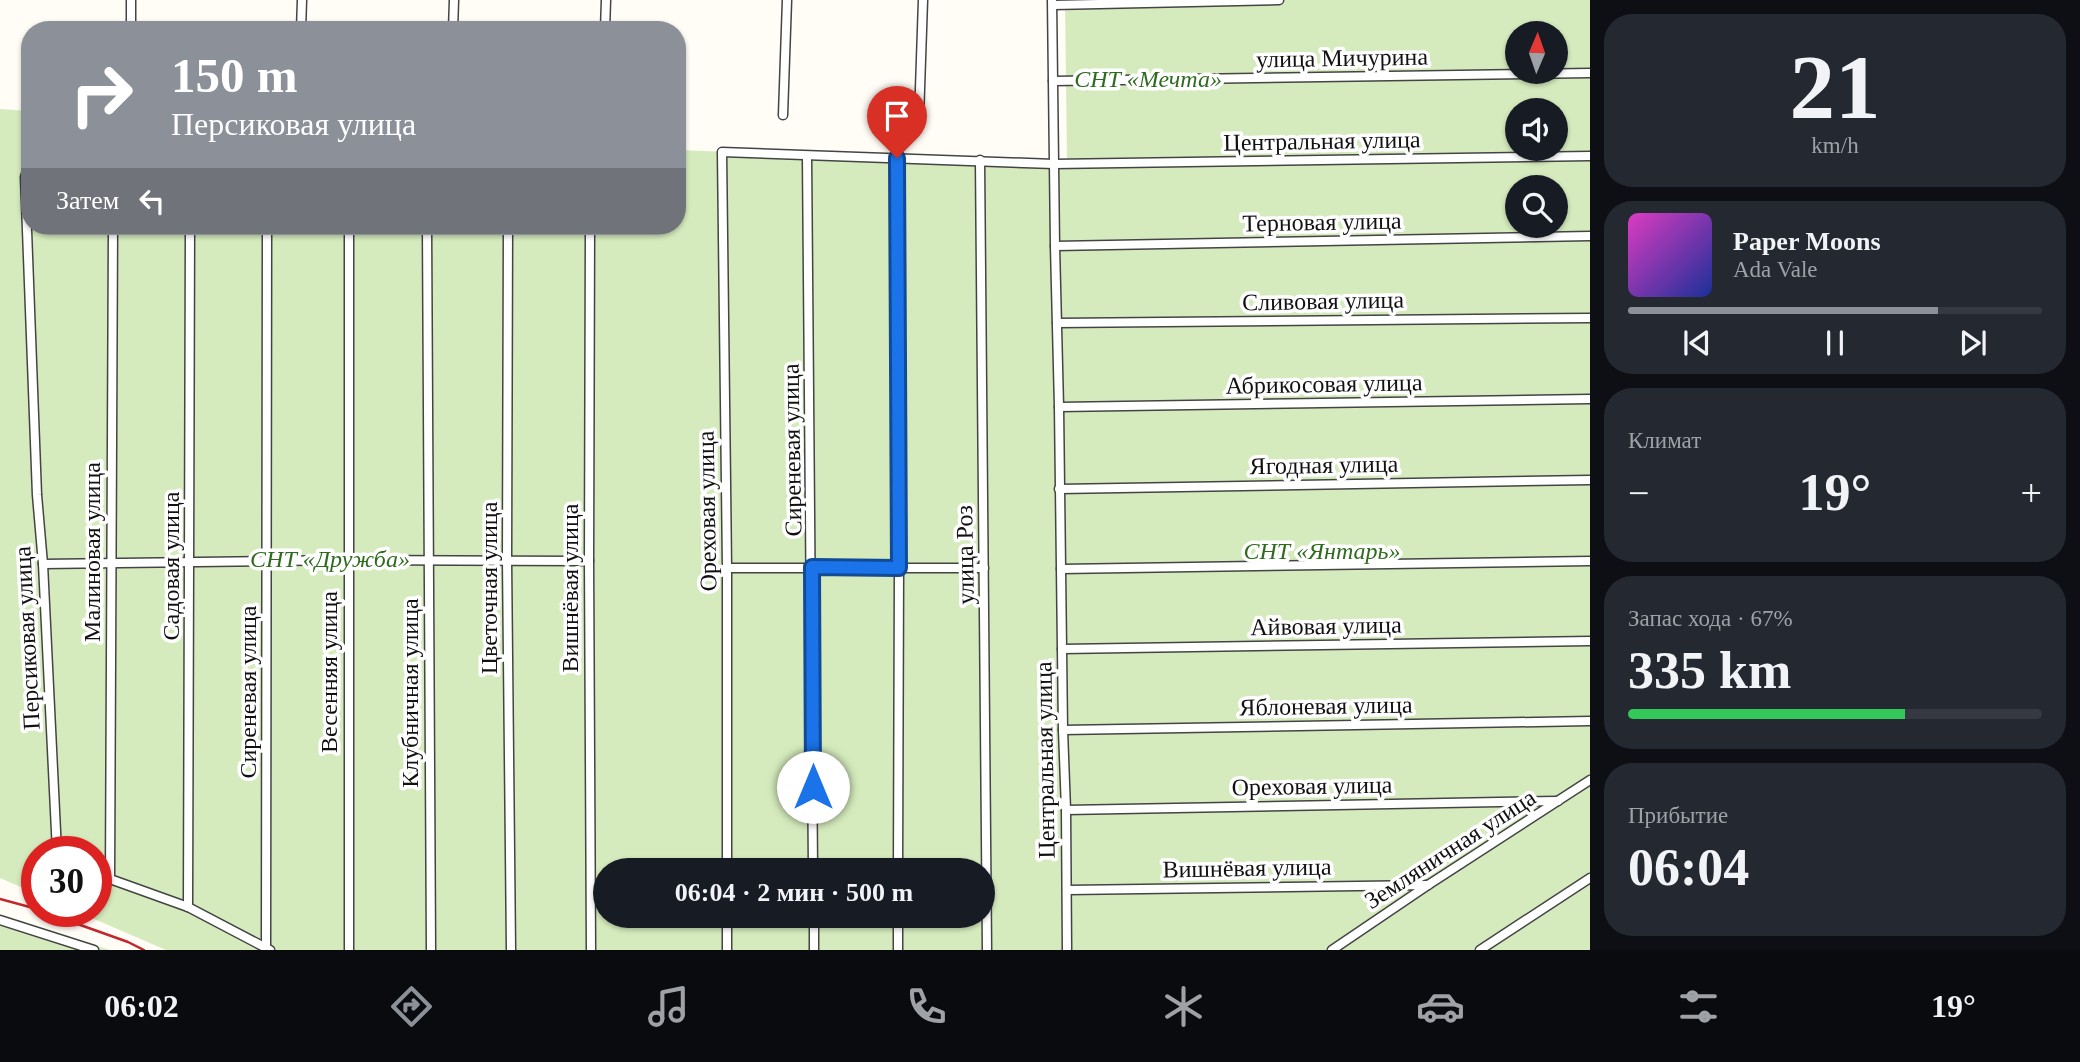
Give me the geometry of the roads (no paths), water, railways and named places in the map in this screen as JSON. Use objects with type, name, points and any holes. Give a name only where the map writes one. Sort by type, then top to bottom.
[{"type":"street","points":[[131,0],[131,21]]},
{"type":"street","points":[[301,21],[302,0]]},
{"type":"street","points":[[453,21],[454,0]]},
{"type":"street","points":[[605,21],[606,0]]},
{"type":"street","points":[[783,115],[787,0]]},
{"type":"street","points":[[919,118],[923,0]]},
{"type":"street","points":[[1052,2],[1279,0]]},
{"type":"street","name":"Центральная улица","points":[[1052,2],[1067,950]]},
{"type":"street","name":"улица Мичурина","points":[[1053,81],[1590,73]]},
{"type":"street","name":"Центральная улица","points":[[722,152],[1054,164],[1590,156]]},
{"type":"street","name":"Ореховая улица","points":[[722,152],[727,858]]},
{"type":"street","name":"Сиреневая улица","points":[[807,156],[814,858]]},
{"type":"street","points":[[897,158],[898,858]]},
{"type":"street","name":"улица Роз","points":[[980,160],[987,950]]},
{"type":"street","name":"Персиковая улица","points":[[27,235],[37,495],[43,564],[56,836]]},
{"type":"street","name":"Малиновая улица","points":[[110,836],[113,235]]},
{"type":"street","name":"Садовая улица","points":[[188,907],[190,235]]},
{"type":"street","name":"Сиреневая улица","points":[[267,235],[268,949]]},
{"type":"street","name":"Весенняя улица","points":[[349,235],[349,950]]},
{"type":"street","name":"Клубничная улица","points":[[427,235],[431,950]]},
{"type":"street","name":"Цветочная улица","points":[[508,235],[507,560],[511,950]]},
{"type":"street","name":"Вишнёвая улица","points":[[590,235],[591,950]]},
{"type":"street","name":"Терновая улица","points":[[1055,246],[1590,236]]},
{"type":"street","name":"Сливовая улица","points":[[1057,323],[1590,318]]},
{"type":"street","name":"Абрикосовая улица","points":[[1059,407],[1590,399]]},
{"type":"street","name":"Ягодная улица","points":[[1059,489],[1590,480]]},
{"type":"street","points":[[43,564],[111,561],[589,561]]},
{"type":"street","points":[[1060,569],[1590,561]]},
{"type":"street","points":[[727,568],[984,568]]},
{"type":"street","name":"Айвовая улица","points":[[1062,649],[1590,641]]},
{"type":"street","name":"Яблоневая улица","points":[[1063,730],[1590,721]]},
{"type":"street","name":"Земляничная улица","points":[[1332,950],[1590,780]]},
{"type":"street","name":"Ореховая улица","points":[[1066,810],[1558,801]]},
{"type":"street","points":[[1480,950],[1590,878]]},
{"type":"street","points":[[112,880],[188,907],[268,949]]},
{"type":"street","name":"Вишнёвая улица","points":[[1068,890],[1428,885]]},
{"type":"street","points":[[0,920],[94,950]]},
{"type":"street","points":[[727,928],[727,950]]},
{"type":"street","points":[[814,928],[814,950]]},
{"type":"street","points":[[898,928],[898,950]]},
{"type":"railway","points":[[0,899],[21,905]]},
{"type":"railway","points":[[86,927],[144,950]]},
{"type":"park label","name":"СНТ «Мечта»","points":[[1148,79]]},
{"type":"park label","name":"СНТ «Янтарь»","points":[[1322,551]]},
{"type":"park label","name":"СНТ «Дружба»","points":[[330,559]]}]
